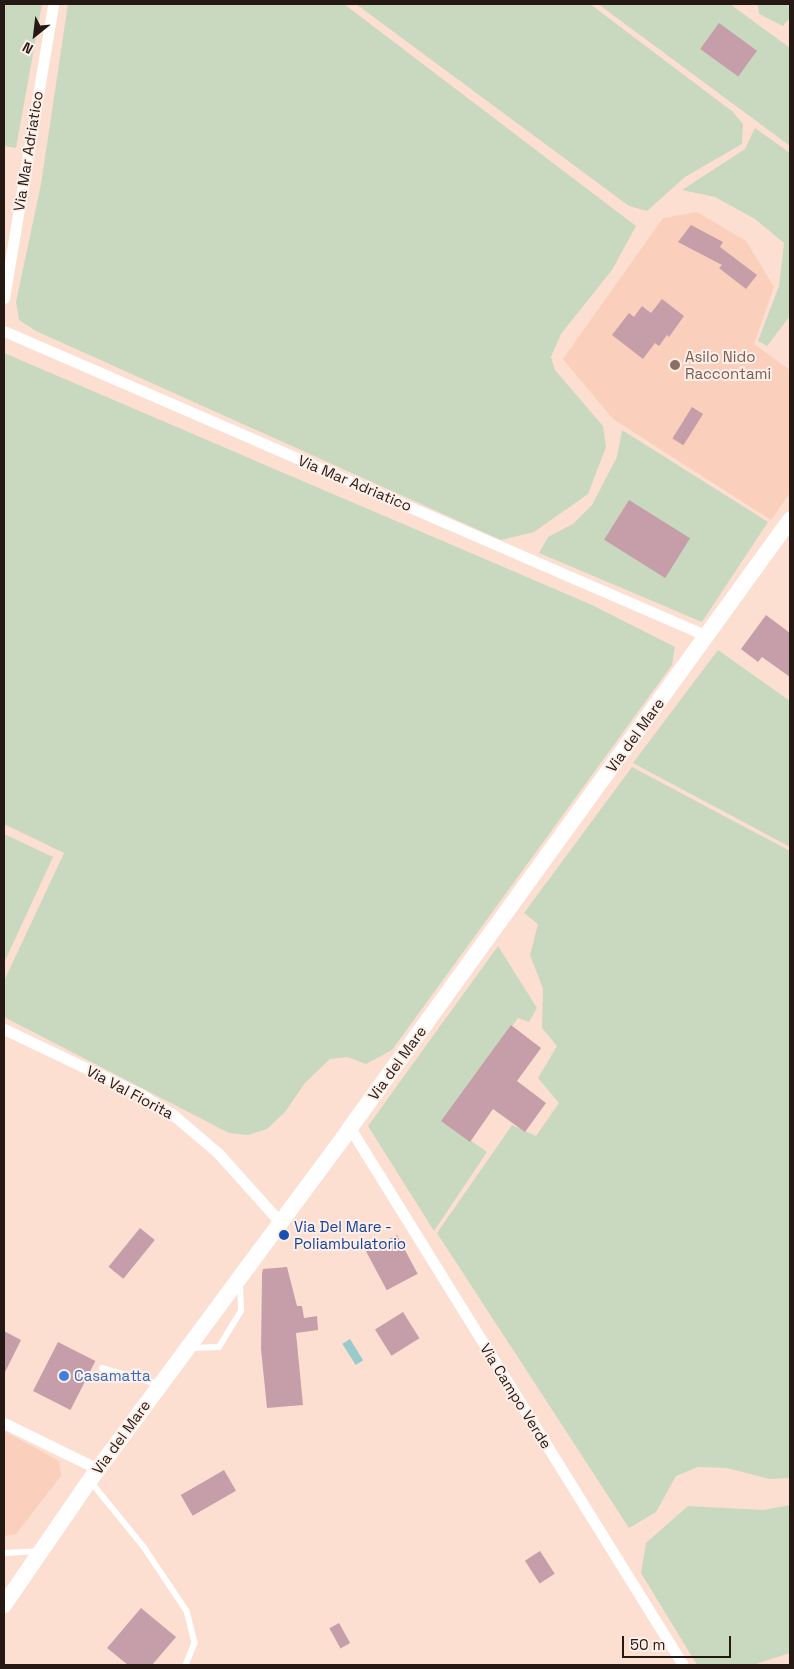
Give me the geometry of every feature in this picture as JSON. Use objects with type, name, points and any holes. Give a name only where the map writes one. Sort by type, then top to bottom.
[{"type":"main road","name":"Via del Mare","points":[[4,1605],[94,1475],[350,1128],[790,520]]},
{"type":"street","name":"Via Mar Adriatico","points":[[4,298],[53,4]]},
{"type":"street","name":"Via Mar Adriatico","points":[[4,331],[707,636]]},
{"type":"street","name":"Via Val Fiorita","points":[[4,1029],[140,1094],[172,1113],[218,1152],[280,1222]]},
{"type":"street","name":"Via Campo Verde","points":[[350,1128],[682,1665]]},
{"type":"street","points":[[4,1423],[94,1475]]},
{"type":"lane","points":[[187,1348],[219,1347],[241,1311],[240,1277]]},
{"type":"lane","points":[[102,1368],[145,1378],[160,1385]]},
{"type":"lane","points":[[94,1475],[187,1610],[195,1643],[186,1665]]},
{"type":"lane","points":[[4,1553],[40,1551]]},
{"type":"shaded area","name":"Asilo Nido Raccontami","points":[[697,212],[746,241],[774,287],[754,344],[790,370],[790,493],[771,520],[613,419],[563,359],[663,218]]},
{"type":"shaded area","points":[[4,1431],[59,1461],[61,1476],[16,1534],[4,1536]]},
{"type":"green space","points":[[4,4],[42,4],[16,148],[4,146]]},
{"type":"green space","points":[[68,4],[344,4],[636,226],[612,270],[561,334],[551,357],[555,370],[603,426],[606,447],[588,494],[534,532],[501,540],[36,331],[19,320],[16,302],[41,184]]},
{"type":"green space","points":[[356,4],[590,4],[733,112],[743,124],[742,144],[685,177],[647,211],[629,206]]},
{"type":"green space","points":[[598,4],[730,4],[790,48],[790,146]]},
{"type":"green space","points":[[758,4],[790,4],[790,18],[783,26],[759,14]]},
{"type":"green space","points":[[755,128],[790,153],[790,316],[767,346],[758,341],[779,286],[784,243],[755,219],[715,197],[682,190],[745,149]]},
{"type":"green space","points":[[4,353],[592,605],[675,647],[672,665],[392,1050],[366,1064],[347,1057],[330,1059],[305,1083],[285,1112],[267,1129],[248,1135],[229,1133],[4,1017],[4,981],[64,853],[4,824]]},
{"type":"green space","points":[[622,430],[768,522],[702,622],[539,553],[548,537],[573,524],[592,505],[617,457]]},
{"type":"green space","points":[[718,650],[790,701],[790,847],[633,763]]},
{"type":"green space","points":[[632,767],[790,851],[790,1478],[770,1479],[727,1468],[698,1467],[676,1476],[656,1512],[629,1528],[437,1233],[512,1125],[536,1136],[559,1103],[538,1078],[557,1046],[542,1028],[543,989],[530,955],[538,924],[524,913]]},
{"type":"green space","points":[[4,834],[53,857],[4,963]]},
{"type":"green space","points":[[498,946],[537,1008],[529,1022],[518,1018],[443,1121],[487,1152],[434,1231],[368,1126]]},
{"type":"green space","points":[[790,1505],[790,1653],[753,1665],[697,1665],[641,1573],[646,1543],[688,1506],[764,1510]]},
{"type":"water","points":[[350,1339],[363,1360],[356,1365],[342,1344]]},
{"type":"building","points":[[719,23],[757,51],[738,77],[700,49]]},
{"type":"building","points":[[691,225],[723,242],[720,247],[757,275],[746,289],[719,268],[722,265],[678,242]]},
{"type":"building","points":[[662,299],[684,316],[669,337],[667,335],[659,346],[655,343],[643,359],[612,335],[629,313],[634,317],[642,306],[651,313]]},
{"type":"building","points":[[692,407],[703,414],[683,445],[672,438]]},
{"type":"building","points":[[629,500],[690,538],[665,578],[604,540]]},
{"type":"building","points":[[766,615],[790,633],[790,677],[762,657],[758,662],[741,649]]},
{"type":"building","points":[[511,1025],[541,1048],[517,1081],[546,1103],[525,1132],[493,1109],[470,1142],[441,1121]]},
{"type":"building","points":[[140,1228],[155,1240],[123,1279],[109,1267]]},
{"type":"building","points":[[397,1235],[418,1274],[387,1290],[366,1251]]},
{"type":"building","points":[[287,1267],[297,1306],[302,1306],[304,1318],[317,1316],[318,1330],[296,1333],[303,1405],[267,1408],[261,1349],[262,1274],[263,1269]]},
{"type":"building","points":[[403,1312],[419,1338],[391,1356],[375,1329]]},
{"type":"building","points":[[4,1331],[21,1340],[4,1374]]},
{"type":"building","name":"Casamatta","points":[[58,1342],[95,1361],[70,1410],[33,1391]]},
{"type":"building","points":[[224,1470],[236,1491],[193,1516],[181,1495]]},
{"type":"building","points":[[540,1551],[555,1574],[540,1583],[525,1561]]},
{"type":"building","points":[[141,1608],[176,1637],[152,1665],[128,1665],[107,1648]]},
{"type":"building","points":[[339,1623],[350,1643],[341,1648],[329,1628]]},
{"type":"place","name":"Asilo Nido Raccontami","points":[[675,365]]},
{"type":"place","name":"Via Del Mare - Poliambulatorio","points":[[284,1235]]},
{"type":"place","name":"Casamatta","points":[[64,1376]]}]
